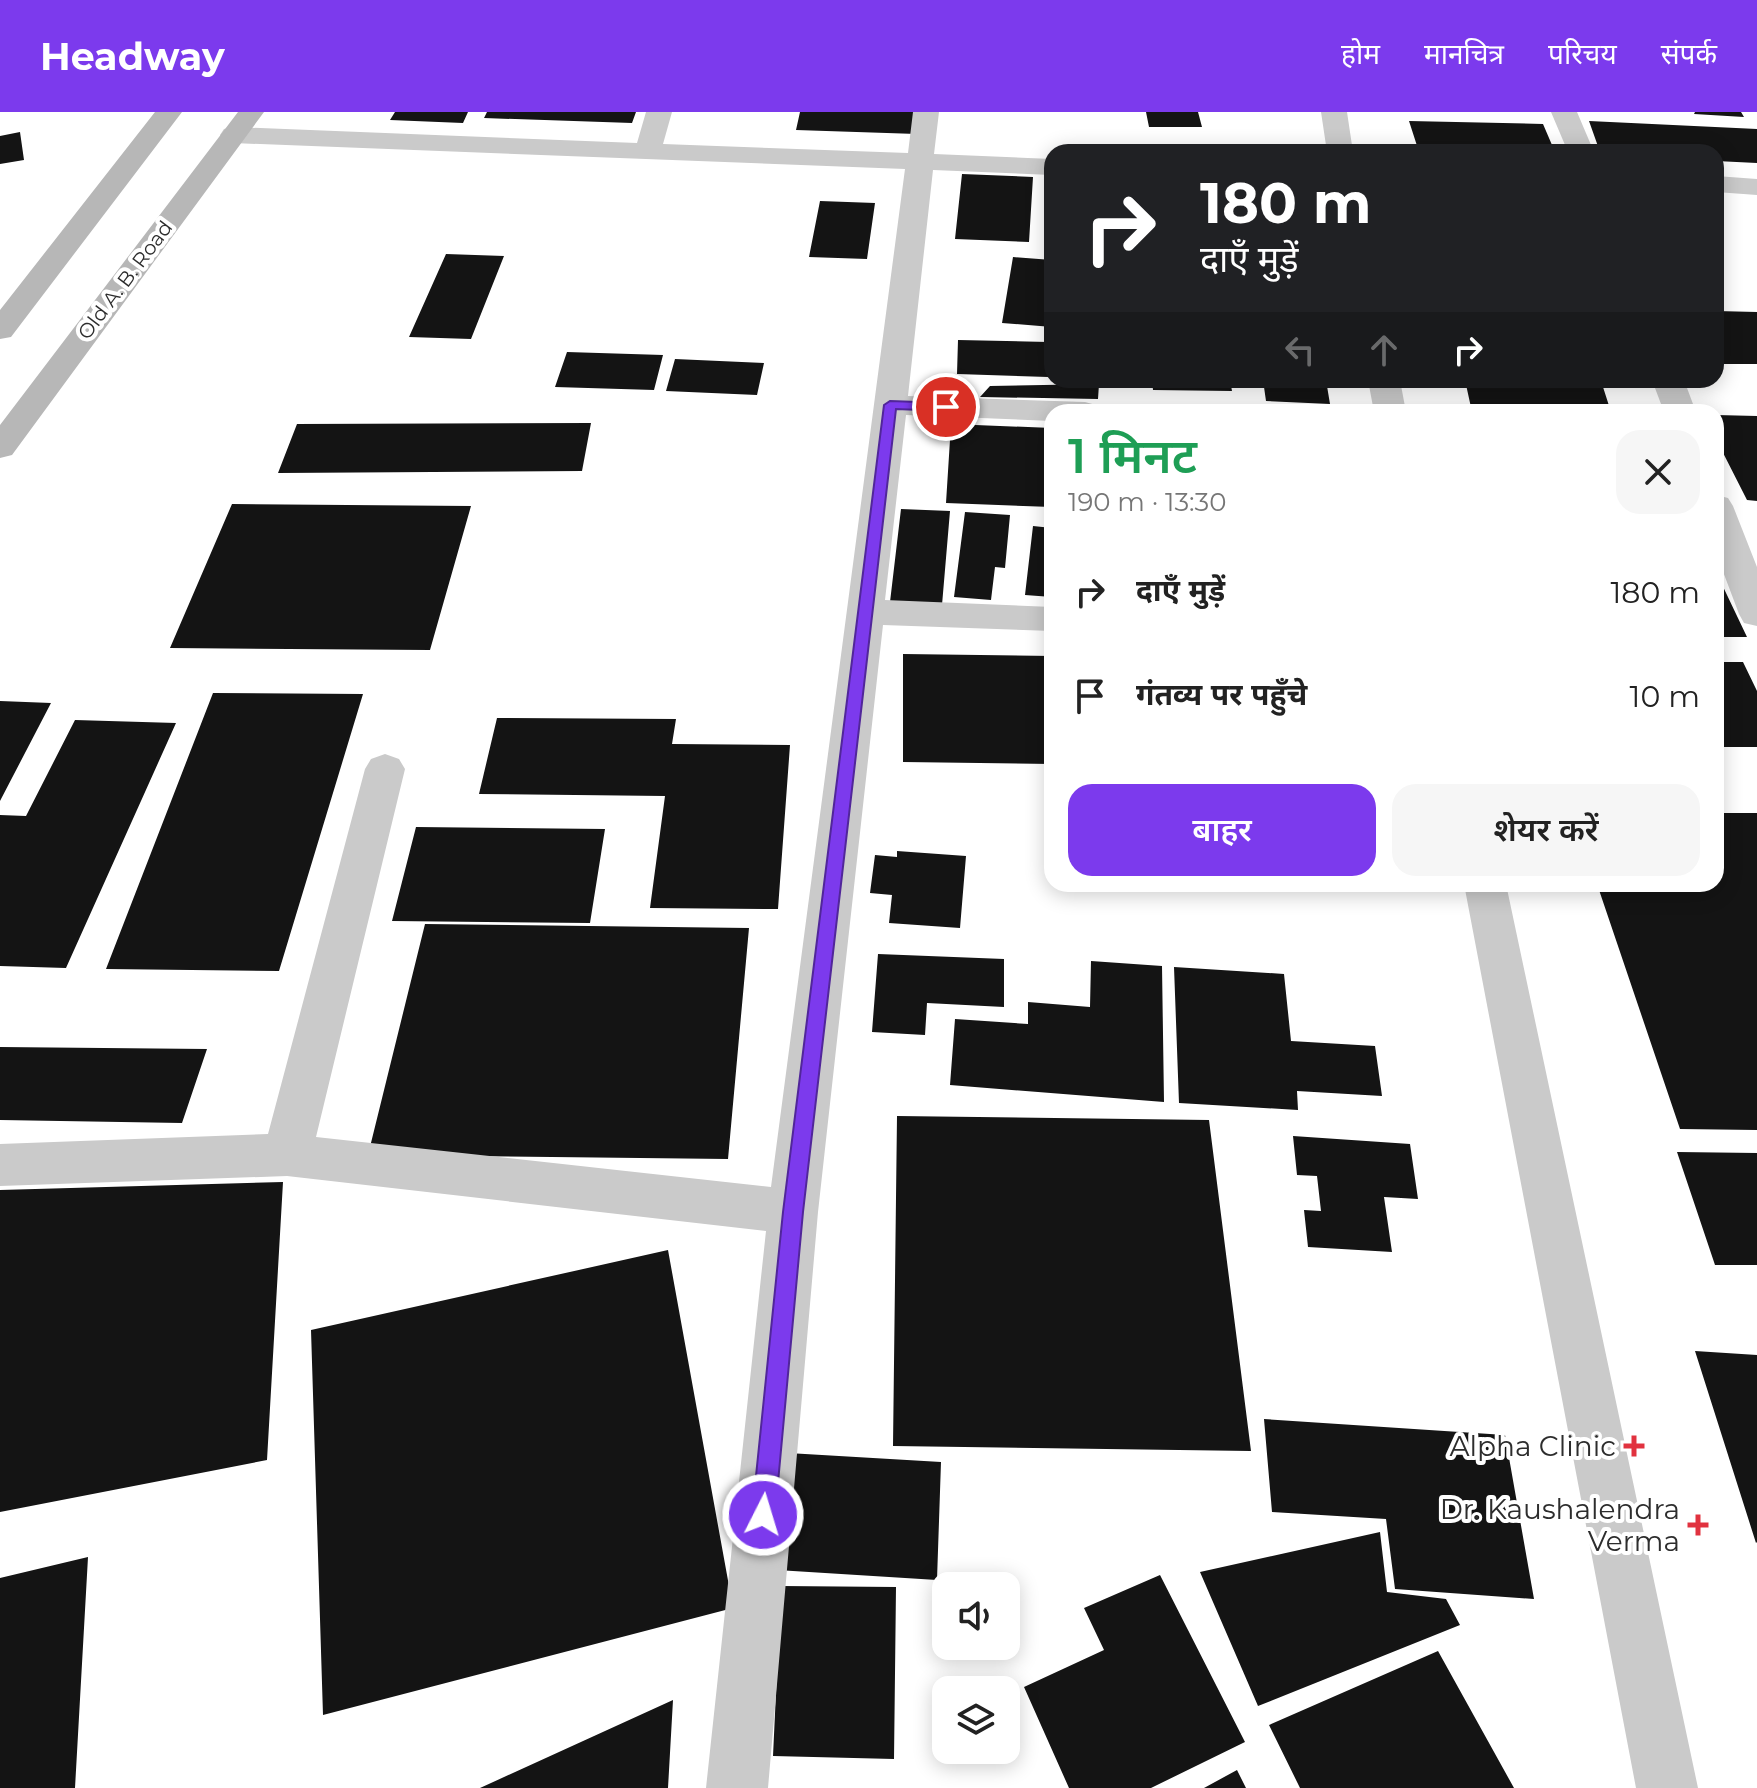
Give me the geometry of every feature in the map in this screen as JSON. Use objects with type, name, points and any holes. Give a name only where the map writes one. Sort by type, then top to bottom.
[{"type":"main road","points":[[0,330],[169,112]]},
{"type":"main road","name":"Old A. B. Road","points":[[0,448],[242,124]]},
{"type":"street","points":[[648,151],[659,112]]},
{"type":"street","points":[[737,1788],[793,1212],[926,112]]},
{"type":"street","points":[[1334,112],[1339,144]]},
{"type":"street","points":[[1564,112],[1578,144]]},
{"type":"street","points":[[242,124],[648,151],[1044,167]]},
{"type":"street","points":[[1724,185],[1757,187]]},
{"type":"street","points":[[890,405],[1044,411]]},
{"type":"street","points":[[1724,527],[1757,614]]},
{"type":"street","points":[[867,612],[1044,619]]},
{"type":"street","points":[[287,1155],[385,769]]},
{"type":"street","points":[[1487,892],[1667,1788]]},
{"type":"street","points":[[0,1165],[287,1155],[793,1212]]},
{"type":"building","points":[[395,112],[468,112],[463,123],[390,120]]},
{"type":"building","points":[[487,112],[636,112],[632,123],[484,118]]},
{"type":"building","points":[[800,112],[919,112],[917,134],[796,130]]},
{"type":"building","points":[[1146,112],[1198,112],[1202,127],[1149,127]]},
{"type":"building","points":[[1741,112],[1744,117],[1694,114]]},
{"type":"building","points":[[1409,121],[1543,124],[1552,144],[1416,144]]},
{"type":"building","points":[[1589,121],[1757,129],[1757,163],[1724,161],[1724,144],[1597,144]]},
{"type":"building","points":[[20,132],[24,160],[0,164],[0,136]]},
{"type":"building","points":[[962,174],[1033,177],[1029,242],[955,239]]},
{"type":"building","points":[[820,201],[875,203],[867,259],[809,257]]},
{"type":"building","points":[[446,254],[504,256],[471,339],[409,337]]},
{"type":"building","points":[[1013,257],[1044,259],[1044,326],[1002,323]]},
{"type":"building","points":[[1724,311],[1757,312],[1757,364],[1724,364]]},
{"type":"building","points":[[958,340],[1044,342],[1044,377],[957,374]]},
{"type":"building","points":[[567,352],[663,355],[654,390],[555,387]]},
{"type":"building","points":[[675,359],[764,363],[757,395],[666,391]]},
{"type":"building","points":[[990,386],[1099,388],[1098,399],[980,397]]},
{"type":"building","points":[[1231,388],[1232,391],[1153,390]]},
{"type":"building","points":[[1264,388],[1327,388],[1330,404],[1266,401]]},
{"type":"building","points":[[1467,388],[1603,388],[1608,404],[1470,404]]},
{"type":"building","points":[[1724,415],[1757,416],[1757,501],[1747,500],[1724,455]]},
{"type":"building","points":[[591,423],[582,471],[278,473],[297,424]]},
{"type":"building","points":[[951,424],[1044,428],[1044,507],[946,503]]},
{"type":"building","points":[[232,504],[471,506],[430,650],[170,648]]},
{"type":"building","points":[[901,509],[950,511],[942,605],[890,602]]},
{"type":"building","points":[[965,512],[1010,515],[1005,568],[995,567],[991,600],[954,597]]},
{"type":"building","points":[[1033,526],[1044,527],[1044,596],[1025,595]]},
{"type":"building","points":[[1724,589],[1747,637],[1724,637]]},
{"type":"building","points":[[903,654],[1044,656],[1044,764],[903,762]]},
{"type":"building","points":[[1724,662],[1743,662],[1757,691],[1757,747],[1724,747]]},
{"type":"building","points":[[213,693],[363,694],[279,971],[106,969]]},
{"type":"building","points":[[0,701],[51,703],[0,801]]},
{"type":"building","points":[[497,718],[676,719],[672,744],[790,745],[778,909],[650,908],[665,796],[479,794]]},
{"type":"building","points":[[75,720],[176,723],[66,968],[0,966],[0,815],[26,816]]},
{"type":"building","points":[[1724,813],[1757,813],[1757,1130],[1680,1129],[1600,892],[1724,892]]},
{"type":"building","points":[[416,827],[605,829],[590,923],[392,921]]},
{"type":"building","points":[[897,851],[966,856],[960,928],[889,923],[892,895],[870,893],[875,855],[897,857]]},
{"type":"building","points":[[425,924],[749,928],[728,1159],[368,1155]]},
{"type":"building","points":[[878,954],[1004,959],[1004,1007],[927,1003],[925,1035],[872,1032]]},
{"type":"building","points":[[1091,961],[1162,966],[1164,1102],[950,1085],[955,1019],[1028,1024],[1028,1002],[1090,1007]]},
{"type":"building","points":[[1174,967],[1284,974],[1291,1041],[1375,1046],[1382,1096],[1297,1091],[1298,1110],[1179,1103]]},
{"type":"building","points":[[0,1047],[207,1049],[182,1123],[0,1120]]},
{"type":"building","points":[[897,1116],[1209,1120],[1251,1451],[893,1446]]},
{"type":"building","points":[[1293,1136],[1410,1144],[1418,1199],[1384,1197],[1392,1252],[1308,1247],[1304,1210],[1321,1211],[1317,1176],[1297,1175]]},
{"type":"building","points":[[1677,1152],[1757,1153],[1757,1265],[1715,1265]]},
{"type":"building","points":[[283,1182],[267,1460],[0,1512],[0,1190]]},
{"type":"building","points":[[668,1250],[733,1608],[323,1715],[311,1330]]},
{"type":"building","points":[[1695,1351],[1757,1355],[1756,1543]]},
{"type":"building","points":[[1264,1419],[1505,1435],[1534,1599],[1395,1589],[1386,1519],[1272,1512]]},
{"type":"building","points":[[788,1453],[941,1462],[937,1572],[932,1572],[932,1580],[777,1570]]},
{"type":"building","points":[[1380,1532],[1387,1592],[1446,1599],[1460,1625],[1258,1706],[1200,1572]]},
{"type":"building","points":[[88,1557],[75,1788],[0,1788],[0,1578]]},
{"type":"building","points":[[1160,1575],[1245,1742],[1151,1788],[1069,1788],[1024,1687],[1104,1650],[1084,1608]]},
{"type":"building","points":[[781,1586],[896,1587],[894,1759],[773,1756]]},
{"type":"building","points":[[1438,1651],[1514,1788],[1300,1788],[1269,1725]]},
{"type":"building","points":[[673,1700],[668,1788],[480,1788]]},
{"type":"building","points":[[1237,1770],[1246,1788],[1204,1788]]},
{"type":"place","name":"Alpha Clinic","points":[[1634,1446]]},
{"type":"place","name":"Dr. Kaushalendra Verma","points":[[1698,1525]]},
{"type":"route","points":[[763,1515],[793,1212],[890,405],[946,407]]}]
